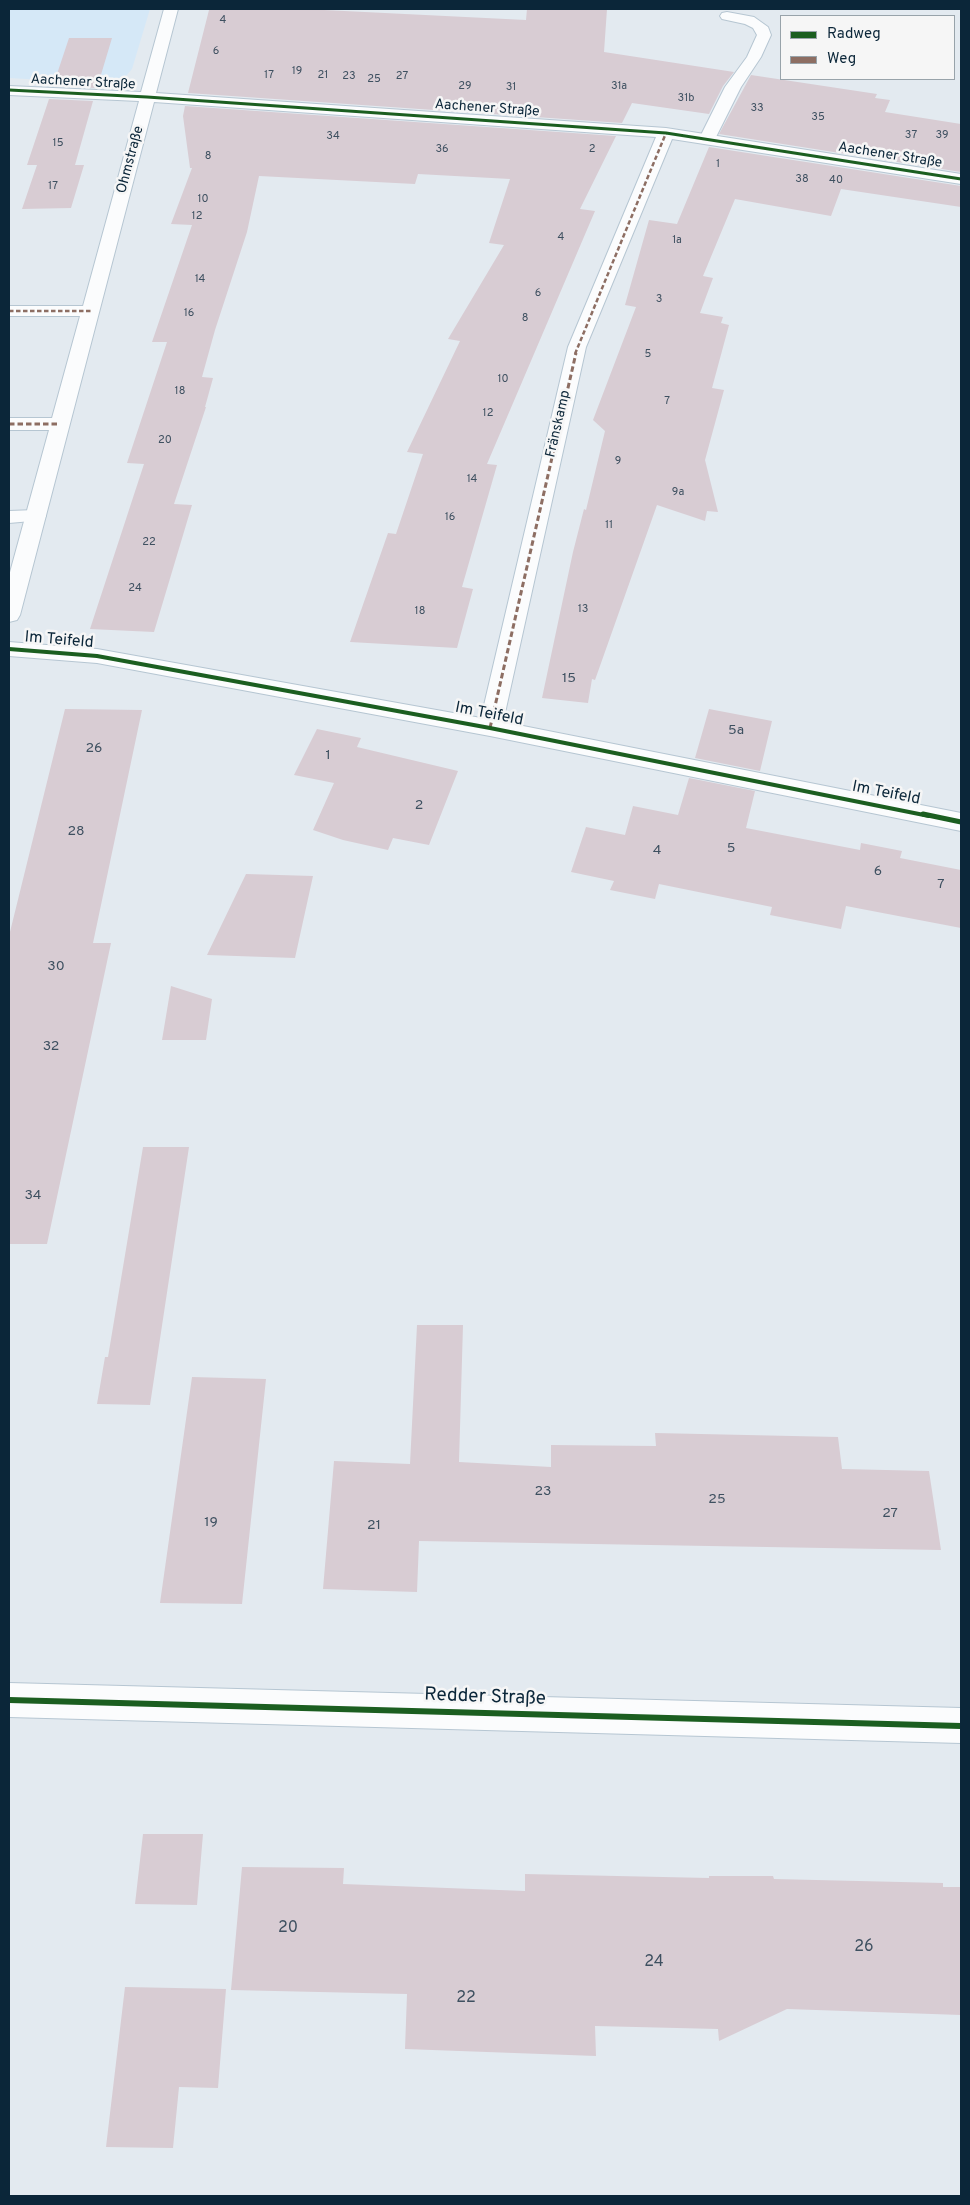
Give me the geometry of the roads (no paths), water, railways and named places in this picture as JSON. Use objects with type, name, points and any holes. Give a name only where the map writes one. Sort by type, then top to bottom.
[{"type":"street","name":"Ohmstraße","points":[[9,616],[171,9]]},
{"type":"street","points":[[707,139],[733,87],[754,57],[764,35],[763,30],[749,20],[727,16]]},
{"type":"street","name":"Aachener Straße","points":[[9,90],[147,97],[666,133],[961,179]]},
{"type":"street","name":"Fränskamp","points":[[490,728],[576,347],[666,133]]},
{"type":"street","points":[[9,311],[90,311]]},
{"type":"street","points":[[9,424],[60,424]]},
{"type":"street","points":[[9,517],[36,516]]},
{"type":"street","name":"Im Teifeld","points":[[9,649],[97,656],[490,728],[961,822]]},
{"type":"street","name":"Redder Straße","points":[[9,1700],[961,1726]]}]
